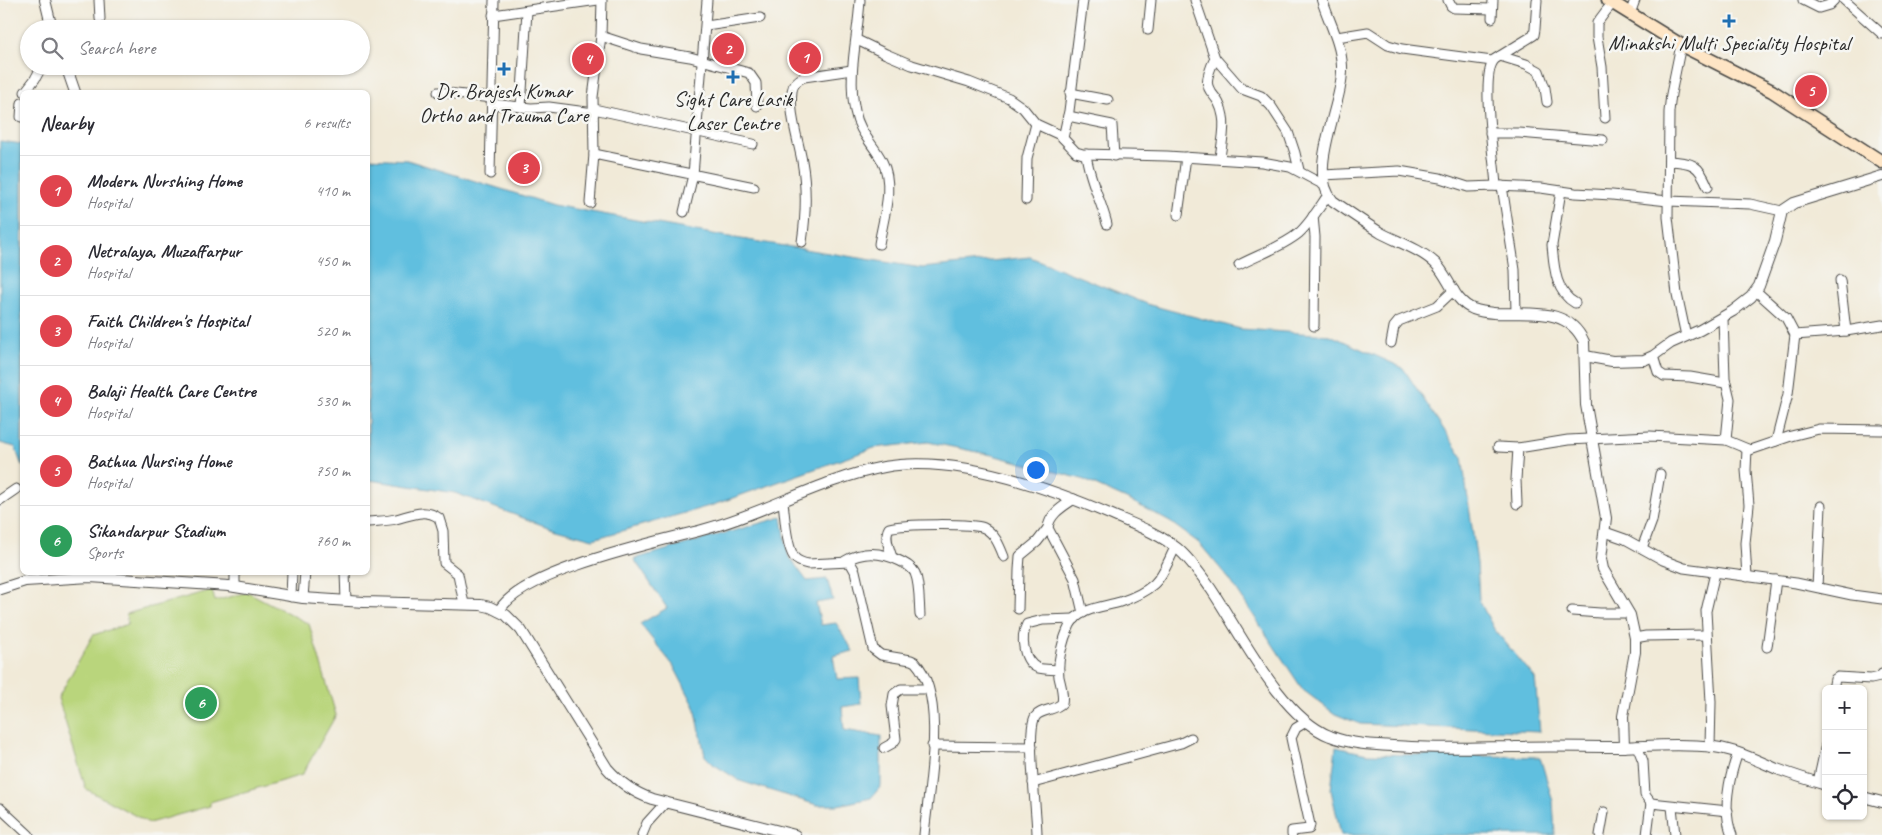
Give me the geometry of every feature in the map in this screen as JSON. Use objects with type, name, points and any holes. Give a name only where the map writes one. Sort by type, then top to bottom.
[{"type":"main road","points":[[1611,2],[1681,45],[1772,90],[1882,162]]},
{"type":"street","points":[[45,0],[50,20]]},
{"type":"street","points":[[99,0],[100,18]]},
{"type":"street","points":[[490,174],[494,0]]},
{"type":"street","points":[[493,15],[598,0]]},
{"type":"street","points":[[590,203],[594,154],[593,97],[601,36],[602,0]]},
{"type":"street","points":[[684,212],[693,175],[707,0]]},
{"type":"street","points":[[860,0],[857,40],[852,70],[852,89],[857,121],[862,132],[882,161],[886,171],[887,197],[879,244]]},
{"type":"street","points":[[1063,138],[1068,116],[1083,0]]},
{"type":"street","points":[[1148,30],[1151,0]]},
{"type":"street","points":[[1195,0],[1215,58],[1242,89],[1261,96],[1271,106],[1288,132],[1296,153],[1299,170]]},
{"type":"street","points":[[1322,0],[1341,54],[1342,81],[1327,139],[1324,180],[1328,195],[1333,201],[1380,232],[1429,258],[1440,268],[1463,303],[1474,309],[1494,312],[1549,315],[1572,325],[1581,334],[1584,342],[1585,356],[1586,405],[1605,506],[1603,569],[1629,613],[1635,638],[1635,652],[1623,716],[1624,747]]},
{"type":"street","points":[[1448,0],[1454,8],[1492,9]]},
{"type":"street","points":[[1516,313],[1515,270],[1490,133],[1488,86],[1496,59],[1534,35],[1537,0]]},
{"type":"street","points":[[1630,14],[1635,0]]},
{"type":"street","points":[[1803,0],[1819,8],[1829,5],[1834,0]]},
{"type":"street","points":[[1844,0],[1882,34]]},
{"type":"street","points":[[1605,118],[1597,23],[1611,2]]},
{"type":"street","points":[[521,107],[527,11]]},
{"type":"street","points":[[706,26],[760,18]]},
{"type":"street","points":[[1336,37],[1368,32],[1388,45],[1402,49],[1526,64],[1539,71],[1545,88],[1547,102]]},
{"type":"street","points":[[601,36],[641,49],[678,54],[749,73],[756,84],[757,106]]},
{"type":"street","points":[[857,40],[912,64],[1002,94],[1019,104],[1036,124],[1063,138],[1076,152],[1086,154],[1186,157],[1269,163],[1299,170],[1324,180],[1399,171],[1440,178],[1462,186],[1541,188],[1668,201],[1750,204],[1782,211]]},
{"type":"street","points":[[1681,45],[1671,94],[1668,201],[1669,231],[1680,312],[1686,336]]},
{"type":"street","points":[[1215,58],[1207,85],[1208,90],[1220,105],[1224,116],[1220,159]]},
{"type":"street","points":[[802,242],[806,199],[802,161],[794,117],[793,86],[799,79],[804,77],[852,70]]},
{"type":"street","points":[[27,90],[38,75]]},
{"type":"street","points":[[69,75],[73,90]]},
{"type":"street","points":[[438,92],[521,107],[594,111],[752,144]]},
{"type":"street","points":[[1070,93],[1108,100]]},
{"type":"street","points":[[1068,116],[1112,125],[1114,156]]},
{"type":"street","points":[[1026,200],[1027,158],[1036,124]]},
{"type":"street","points":[[1490,133],[1526,133],[1603,140]]},
{"type":"street","points":[[594,154],[754,187]]},
{"type":"street","points":[[1086,154],[1089,175],[1101,202],[1107,224]]},
{"type":"street","points":[[1178,215],[1186,157]]},
{"type":"street","points":[[1669,161],[1695,165],[1704,176],[1708,187]]},
{"type":"street","points":[[1585,356],[1612,361],[1637,360],[1653,356],[1671,343],[1723,318],[1744,303],[1756,291],[1775,241],[1782,211],[1794,203],[1882,176]]},
{"type":"street","points":[[1561,191],[1552,245],[1560,289],[1569,300],[1575,303]]},
{"type":"street","points":[[1239,265],[1286,242],[1297,234],[1328,195]]},
{"type":"street","points":[[1313,216],[1315,237],[1314,326]]},
{"type":"street","points":[[1840,280],[1846,331]]},
{"type":"street","points":[[1391,343],[1394,327],[1399,320],[1437,306],[1454,290]]},
{"type":"street","points":[[1756,291],[1786,318],[1795,335],[1788,394],[1776,442]]},
{"type":"street","points":[[1723,318],[1726,383],[1730,398],[1726,440]]},
{"type":"street","points":[[1795,335],[1846,331],[1882,325]]},
{"type":"street","points":[[1653,356],[1658,372],[1664,376],[1690,377],[1726,383]]},
{"type":"street","points":[[1498,447],[1518,448],[1568,440],[1650,436],[1726,440],[1737,443],[1747,449],[1755,449],[1819,429],[1882,430]]},
{"type":"street","points":[[1517,504],[1518,448]]},
{"type":"street","points":[[1747,449],[1746,470],[1749,505],[1745,543],[1747,577]]},
{"type":"street","points":[[499,611],[503,604],[512,596],[538,581],[566,570],[627,550],[711,528],[860,473],[907,464],[984,472],[1031,484],[1074,499],[1147,530],[1175,548],[1188,559],[1203,578],[1289,706],[1306,722],[1332,737],[1379,745],[1443,748],[1710,747],[1738,753],[1822,784]]},
{"type":"street","points":[[1642,548],[1655,507],[1660,474]]},
{"type":"street","points":[[0,500],[16,489]]},
{"type":"street","points":[[1018,609],[1020,556],[1037,542],[1048,528],[1054,514],[1074,499]]},
{"type":"street","points":[[782,502],[794,557],[808,564],[845,561],[867,554],[883,554],[892,557],[914,571],[920,615]]},
{"type":"street","points":[[1817,586],[1821,506]]},
{"type":"street","points":[[370,522],[386,521],[422,512],[431,513],[440,518],[443,531],[444,563],[458,574],[464,604]]},
{"type":"street","points":[[892,557],[887,539],[887,533],[890,528],[944,525],[985,528],[997,542],[1004,557]]},
{"type":"street","points":[[1048,528],[1075,579],[1083,613]]},
{"type":"street","points":[[1605,532],[1675,565],[1715,573],[1817,586],[1852,595],[1882,599]]},
{"type":"street","points":[[1037,835],[1033,783],[1032,728],[1035,716],[1054,709],[1062,703],[1063,694],[1059,670],[1065,638],[1075,619],[1083,613],[1123,601],[1153,584],[1162,574],[1175,548]]},
{"type":"street","points":[[845,561],[850,562],[855,571],[872,649],[881,655],[915,662],[928,689],[933,713],[924,835]]},
{"type":"street","points":[[1710,747],[1711,702],[1706,611],[1715,573]]},
{"type":"street","points":[[0,589],[33,580],[90,575],[235,587],[303,598],[464,604],[490,607],[514,622],[614,776],[633,791],[666,802],[795,835]]},
{"type":"street","points":[[235,575],[235,587]]},
{"type":"street","points":[[291,596],[292,575]]},
{"type":"street","points":[[303,598],[305,575]]},
{"type":"street","points":[[345,575],[346,601]]},
{"type":"street","points":[[1767,646],[1776,580]]},
{"type":"street","points":[[1572,611],[1600,614],[1629,613]]},
{"type":"street","points":[[1059,670],[1038,668],[1029,660],[1024,648],[1026,627],[1027,624],[1036,621],[1075,619]]},
{"type":"street","points":[[1635,638],[1646,636],[1706,635]]},
{"type":"street","points":[[1833,685],[1834,679],[1838,677],[1871,679],[1882,674]]},
{"type":"street","points":[[884,748],[896,739],[892,706],[894,694],[901,689],[928,689]]},
{"type":"street","points":[[1292,835],[1292,831],[1309,829],[1310,825],[1291,738],[1296,728],[1306,722]]},
{"type":"street","points":[[1033,783],[1181,743],[1191,738]]},
{"type":"street","points":[[932,746],[1032,748]]},
{"type":"street","points":[[1637,746],[1643,761],[1644,795],[1651,803],[1672,807],[1728,811]]},
{"type":"street","points":[[1732,835],[1728,825],[1728,811],[1731,778],[1738,753]]},
{"type":"street","points":[[1867,798],[1882,802]]},
{"type":"street","points":[[642,835],[647,822],[666,802]]},
{"type":"street","points":[[1647,835],[1651,803]]},
{"type":"street","points":[[1672,807],[1675,835]]},
{"type":"street","points":[[1,811],[28,835]]},
{"type":"street","points":[[1600,835],[1604,812]]},
{"type":"green space","points":[[212,590],[215,601],[248,592],[309,624],[336,715],[302,775],[210,802],[210,806],[149,823],[86,789],[58,698],[93,635],[128,624],[126,614]]},
{"type":"water","points":[[0,141],[20,144],[20,461],[15,447],[0,443]]},
{"type":"water","points":[[370,158],[407,160],[553,205],[735,238],[922,268],[1030,257],[1150,305],[1241,329],[1330,335],[1403,368],[1462,457],[1477,563],[1479,600],[1494,629],[1535,678],[1540,732],[1360,724],[1335,714],[1303,690],[1230,580],[1199,543],[1170,522],[1133,502],[1082,479],[992,455],[928,442],[874,448],[713,505],[593,539],[545,526],[455,493],[370,480]]},
{"type":"water","points":[[782,517],[788,555],[807,581],[827,579],[833,600],[816,603],[821,625],[836,623],[853,651],[833,656],[837,679],[859,678],[861,704],[842,707],[844,730],[881,736],[881,786],[871,798],[838,805],[817,805],[740,781],[713,764],[705,756],[695,707],[673,665],[640,624],[667,608],[634,559]]},
{"type":"water","points":[[1336,747],[1367,754],[1540,757],[1553,801],[1555,835],[1341,835],[1331,790]]},
{"type":"place","name":"Minakshi Multi Speciality Hospital","points":[[1729,21]]},
{"type":"place","name":"Netralaya, Muzaffarpur","points":[[728,49]]},
{"type":"place","name":"Modern Nurshing Home","points":[[805,58]]},
{"type":"place","name":"Balaji Health Care Centre","points":[[588,59]]},
{"type":"place","name":"Dr. Brajesh Kumar Ortho and Trauma Care","points":[[504,69]]},
{"type":"place","name":"Sight Care Lasik Laser Centre","points":[[733,77]]},
{"type":"place","name":"Bathua Nursing Home","points":[[1811,91]]},
{"type":"place","name":"Faith Children's Hospital","points":[[524,168]]},
{"type":"place","name":"Sikandarpur Stadium","points":[[201,703]]}]
